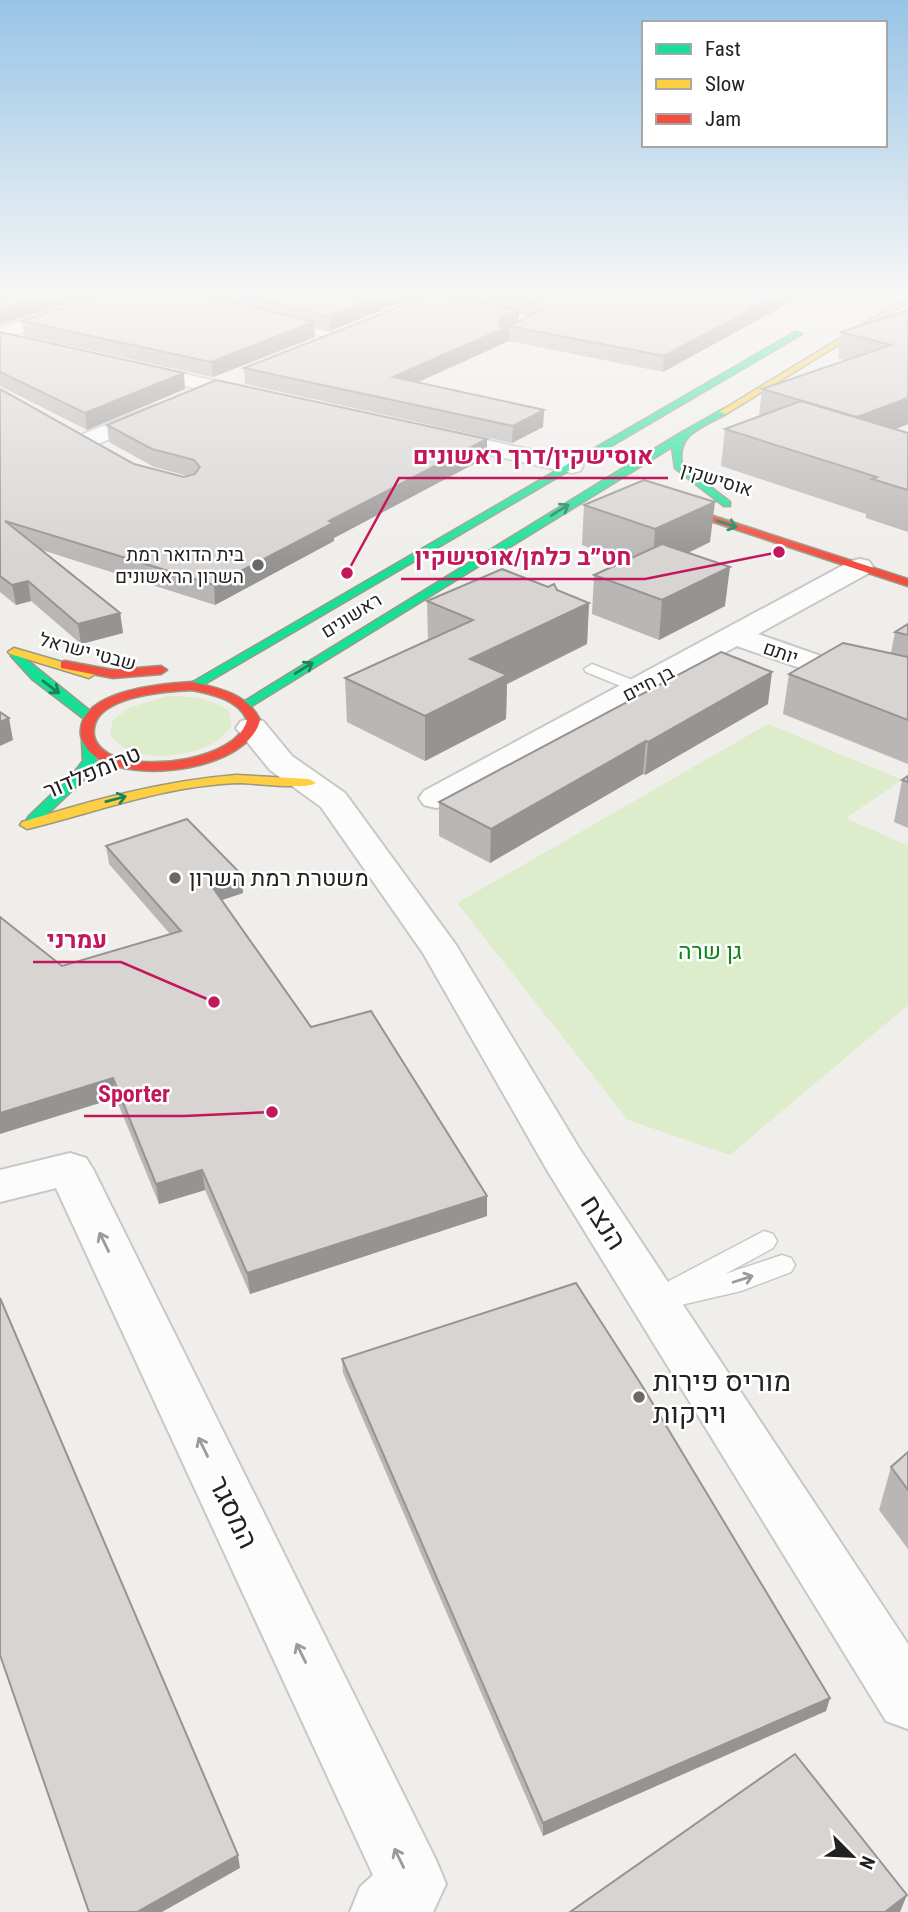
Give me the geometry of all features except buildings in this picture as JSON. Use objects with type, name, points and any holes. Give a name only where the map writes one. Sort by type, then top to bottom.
[{"type":"street","points":[[206,385],[280,401]]},
{"type":"street","points":[[86,441],[217,385]]},
{"type":"street","name":"ראשונים","points":[[192,686],[710,385]]},
{"type":"street","name":"ראשונים","points":[[223,753],[242,741],[249,716],[603,483],[766,385]]},
{"type":"street","points":[[61,427],[109,454]]},
{"type":"street","points":[[421,432],[572,466],[603,483],[629,492]]},
{"type":"street","name":"אוסישקין","points":[[680,437],[675,452],[678,466],[734,506],[688,492]]},
{"type":"street","name":"אוסישקין","points":[[572,466],[622,472],[648,480]]},
{"type":"street","name":"אוסישקין","points":[[654,500],[908,583]]},
{"type":"street","name":"בן חיים","points":[[436,798],[860,568]]},
{"type":"street","points":[[216,654],[311,617]]},
{"type":"street","name":"יותם","points":[[736,636],[833,670],[908,687]]},
{"type":"street","name":"שבטי ישראל","points":[[0,640],[36,676],[91,718]]},
{"type":"street","name":"שבטי ישראל","points":[[14,652],[65,665],[108,680],[152,688]]},
{"type":"street","points":[[65,665],[113,674],[178,666]]},
{"type":"street","points":[[223,753],[175,765],[145,766],[119,761],[101,753],[88,741],[87,727],[91,718],[106,705],[152,688],[192,686],[230,694],[249,716]]},
{"type":"street","name":"הנצח","points":[[249,716],[295,773],[333,800],[442,953],[563,1159],[908,1699]]},
{"type":"street","name":"טרומפלדור","points":[[27,825],[78,777],[90,761],[88,741]]},
{"type":"street","name":"הנצח","points":[[223,753],[295,773]]},
{"type":"street","name":"טרומפלדור","points":[[9,836],[116,781],[175,765]]},
{"type":"street","points":[[27,825],[155,789],[204,780],[279,777],[295,773]]},
{"type":"street","name":"המסגר","points":[[0,1186],[70,1170],[412,1884],[385,1912]]},
{"type":"lane","points":[[592,669],[639,688]]},
{"type":"lane","points":[[654,1301],[764,1241]]},
{"type":"lane","points":[[654,1301],[741,1281],[782,1265]]},
{"type":"green space","points":[[167,696],[191,697],[214,703],[229,711],[232,726],[212,744],[191,752],[166,756],[131,751],[120,745],[110,734],[113,720],[128,708]]},
{"type":"green space","name":"גן שרה","points":[[768,724],[902,780],[846,818],[908,846],[908,1005],[730,1155],[628,1120],[457,903]]},
{"type":"traffic: fast","points":[[192,686],[710,385]]},
{"type":"traffic: fast","points":[[246,704],[723,412]]},
{"type":"traffic: fast","points":[[680,437],[675,451],[678,466],[727,504]]},
{"type":"traffic: fast","points":[[17,656],[36,676],[91,718]]},
{"type":"traffic: fast","points":[[34,819],[78,777],[90,761],[88,741]]},
{"type":"traffic: slow","points":[[723,412],[767,385]]},
{"type":"traffic: slow","points":[[14,652],[89,674]]},
{"type":"traffic: slow","points":[[27,825],[131,795],[200,782],[236,779],[309,783]]},
{"type":"traffic: jam","points":[[664,503],[908,583]]},
{"type":"traffic: jam","points":[[65,665],[113,674],[161,670]]},
{"type":"traffic: jam","points":[[192,686],[216,692],[241,704],[250,711],[254,720],[251,731],[240,742],[207,758],[164,766],[121,763],[104,756],[90,743],[87,729],[90,717],[99,708],[130,695],[192,686]]},
{"type":"place","name":"חט״ב כלמן/אוסישקין","points":[[779,552]]},
{"type":"place","name":"בית הדואר רמת השרון הראשונים","points":[[258,565]]},
{"type":"place","name":"אוסישקין/דרך ראשונים","points":[[347,573]]},
{"type":"place","name":"משטרת רמת השרון","points":[[175,878]]},
{"type":"place","name":"עמרני","points":[[214,1002]]},
{"type":"place","name":"Sporter","points":[[272,1112]]},
{"type":"place","name":"מוריס פירות וירקות","points":[[639,1397]]}]
